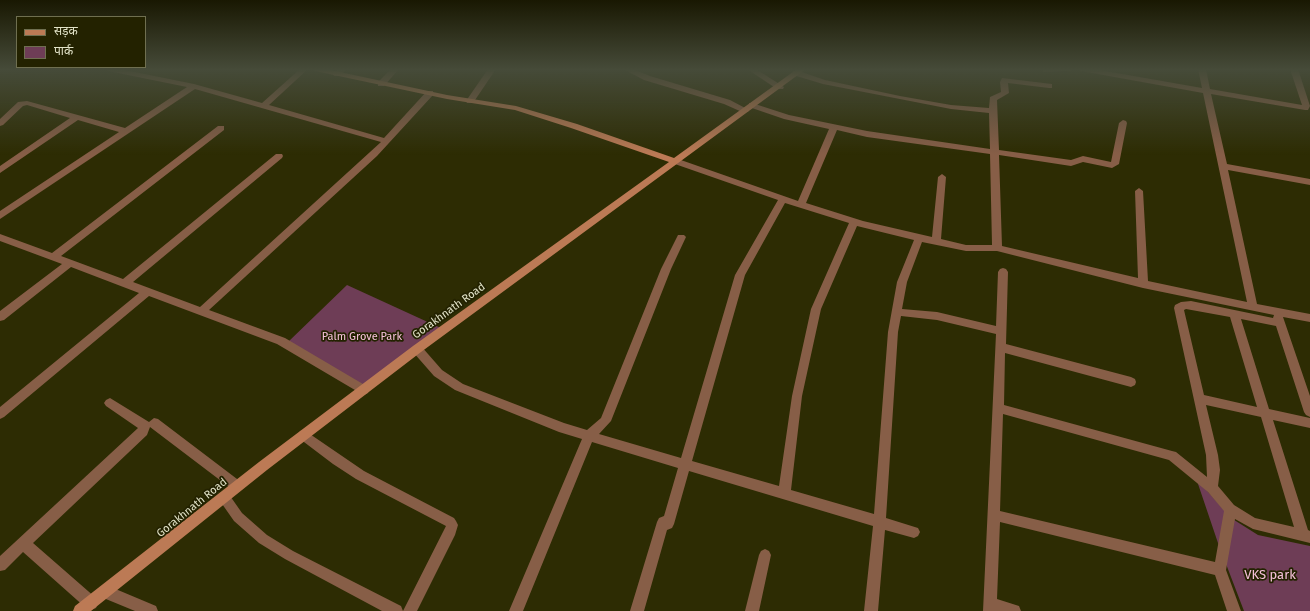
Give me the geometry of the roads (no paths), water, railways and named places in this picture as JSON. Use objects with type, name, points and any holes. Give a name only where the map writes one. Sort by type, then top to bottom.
[{"type":"main road","points":[[450,98],[524,110],[675,160]]},
{"type":"main road","name":"Gorakhnath Road","points":[[80,611],[106,592],[237,486],[417,350],[675,160],[764,98]]},
{"type":"street","points":[[0,216],[177,98]]},
{"type":"street","points":[[234,98],[387,140]]},
{"type":"street","points":[[263,106],[272,98]]},
{"type":"street","points":[[201,312],[387,140],[427,98]]},
{"type":"street","points":[[470,101],[472,98]]},
{"type":"street","points":[[713,98],[748,108],[866,134],[1071,163],[1085,159],[1114,165],[1123,123]]},
{"type":"street","points":[[898,98],[951,107],[994,111]]},
{"type":"street","points":[[996,98],[993,99],[997,248]]},
{"type":"street","points":[[1207,98],[1253,307]]},
{"type":"street","points":[[1240,98],[1305,108],[1306,106],[1303,98]]},
{"type":"street","points":[[0,123],[24,103],[126,131]]},
{"type":"street","points":[[0,170],[77,117]]},
{"type":"street","points":[[800,205],[834,127]]},
{"type":"street","points":[[53,257],[221,128]]},
{"type":"street","points":[[125,283],[279,156]]},
{"type":"street","points":[[675,160],[800,205],[919,238],[966,248],[997,248],[1183,293],[1310,318]]},
{"type":"street","points":[[1222,166],[1310,182]]},
{"type":"street","points":[[936,242],[942,177]]},
{"type":"street","points":[[1138,191],[1143,284]]},
{"type":"street","points":[[637,611],[685,464],[740,276],[783,199]]},
{"type":"street","points":[[784,494],[798,396],[816,309],[854,221]]},
{"type":"street","points":[[0,237],[281,341],[364,390]]},
{"type":"street","points":[[516,611],[589,436],[605,421],[666,269],[682,237]]},
{"type":"street","points":[[871,611],[880,522],[893,332],[902,282],[919,238]]},
{"type":"street","points":[[0,317],[70,263]]},
{"type":"street","points":[[1002,272],[990,608],[1014,611]]},
{"type":"street","points":[[0,414],[147,292]]},
{"type":"street","points":[[1212,488],[1214,470],[1212,455],[1179,308],[1185,305],[1280,323]]},
{"type":"street","points":[[897,312],[937,316],[1000,332]]},
{"type":"street","points":[[1276,312],[1310,412]]},
{"type":"street","points":[[1234,314],[1306,536]]},
{"type":"street","points":[[1000,347],[1131,382]]},
{"type":"street","points":[[417,350],[438,373],[459,387],[563,428],[914,532]]},
{"type":"street","points":[[1199,399],[1310,423]]},
{"type":"street","points":[[0,565],[143,431],[145,425],[110,403]]},
{"type":"street","points":[[998,408],[1172,456],[1212,488],[1230,509],[1253,523],[1306,536]]},
{"type":"street","points":[[154,423],[237,486]]},
{"type":"street","points":[[304,435],[360,475],[450,522],[452,525],[451,531],[410,611]]},
{"type":"street","points":[[224,497],[238,517],[263,539],[289,555],[396,611]]},
{"type":"street","points":[[1230,509],[1220,570],[1234,611]]},
{"type":"street","points":[[994,515],[1220,570]]},
{"type":"street","points":[[23,543],[91,603]]},
{"type":"street","points":[[752,611],[765,555]]},
{"type":"street","points":[[106,592],[151,611]]},
{"type":"park label","name":"Palm Grove Park","points":[[362,337]]},
{"type":"park label","name":"VKS park","points":[[1270,575]]}]
